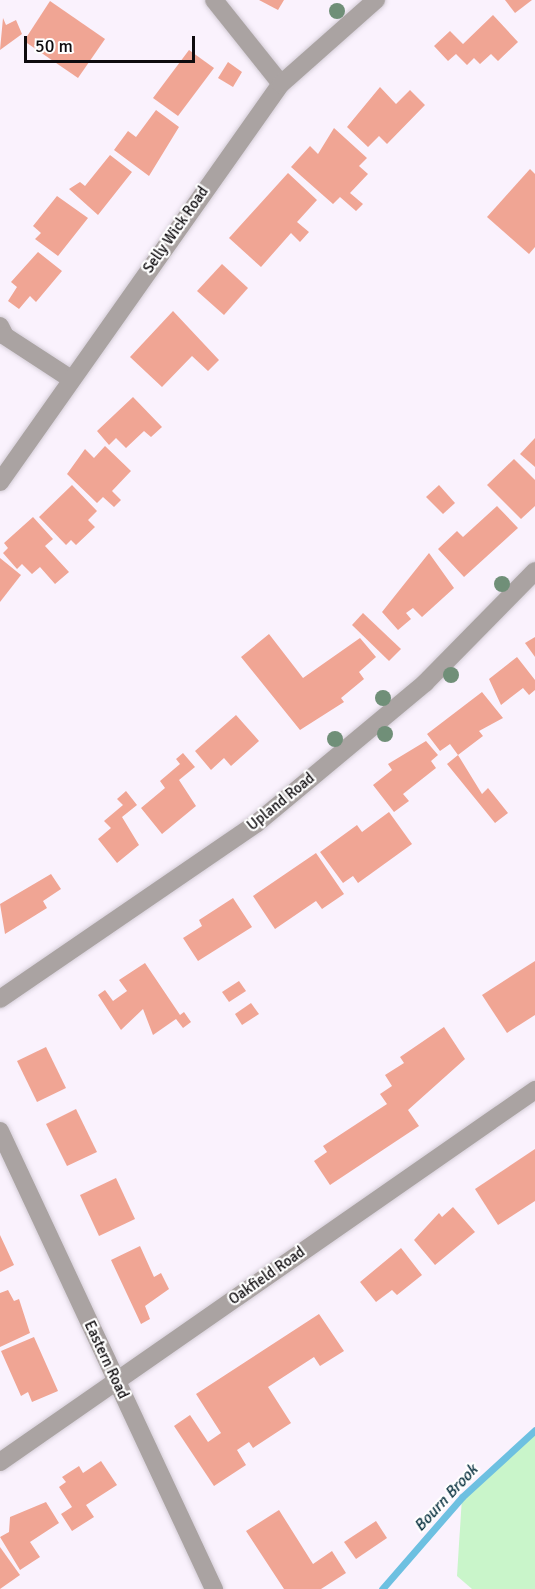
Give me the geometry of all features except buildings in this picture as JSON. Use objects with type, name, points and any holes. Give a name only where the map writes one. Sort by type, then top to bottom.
[{"type":"street","points":[[214,0],[281,84]]},
{"type":"street","name":"Selly Wick Road","points":[[0,482],[281,84],[376,0]]},
{"type":"street","points":[[0,326],[5,336],[71,379]]},
{"type":"street","name":"Upland Road","points":[[0,999],[257,823],[425,683],[535,571]]},
{"type":"street","name":"Oakfield Road","points":[[0,1462],[535,1090]]},
{"type":"street","name":"Eastern Road","points":[[0,1131],[214,1589]]},
{"type":"green space","points":[[535,1432],[535,1589],[472,1589],[457,1576],[462,1497]]},
{"type":"waterway","name":"Bourn Brook","points":[[382,1589],[462,1497],[535,1430]]}]
